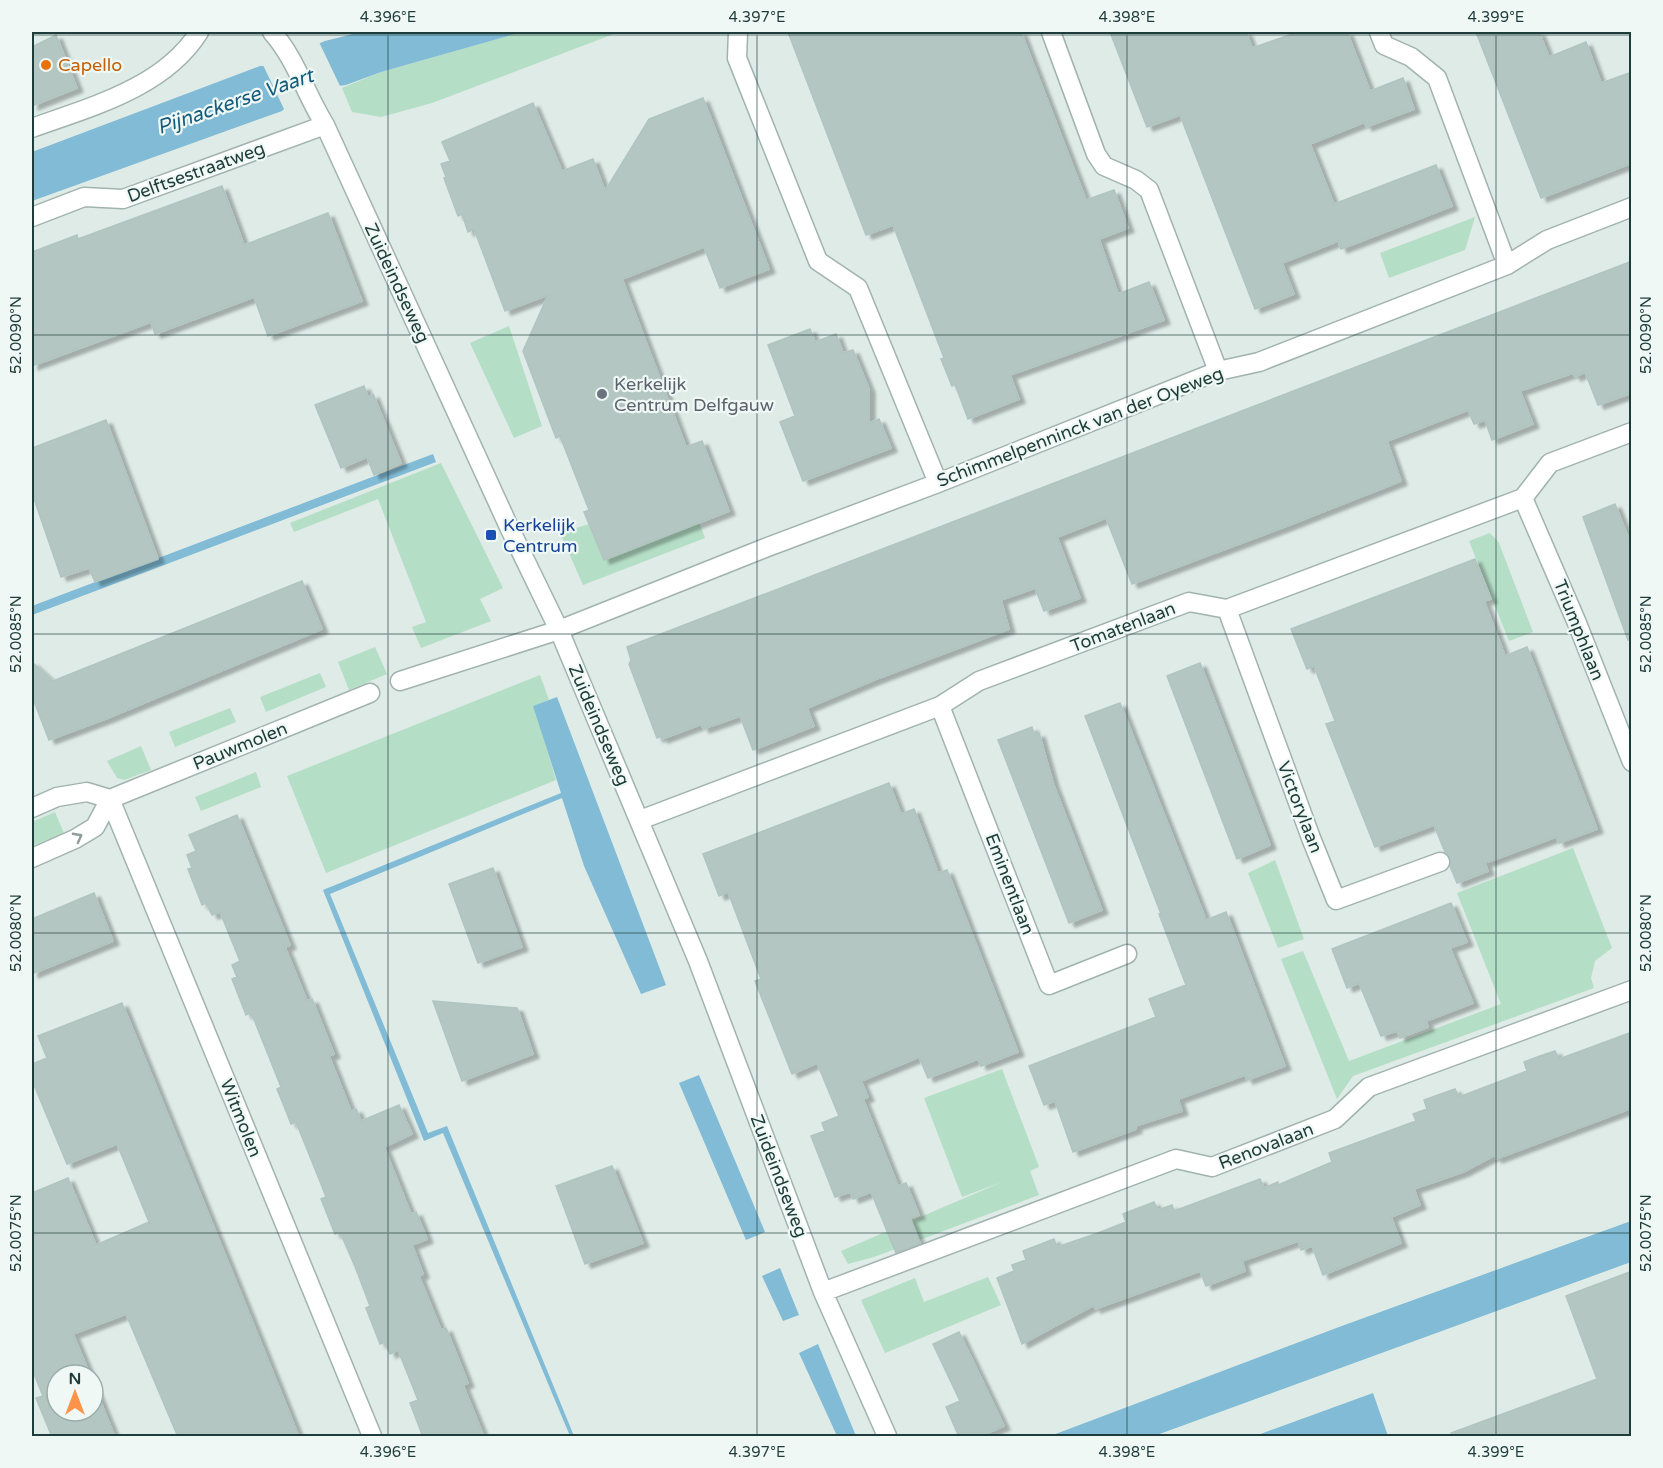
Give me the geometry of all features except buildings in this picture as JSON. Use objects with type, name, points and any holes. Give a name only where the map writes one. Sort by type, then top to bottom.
[{"type":"street","points":[[32,128],[122,96],[172,63],[190,46],[199,32]]},
{"type":"street","name":"Zuideindseweg","points":[[272,32],[290,54],[310,100],[325,125],[509,527],[559,630],[698,961],[823,1292],[887,1437]]},
{"type":"street","points":[[738,32],[737,58],[818,261],[858,288],[938,483]]},
{"type":"street","points":[[1051,32],[1096,154],[1104,166],[1136,180],[1149,190],[1218,370]]},
{"type":"street","points":[[1379,32],[1384,45],[1412,57],[1437,78],[1507,265]]},
{"type":"street","name":"Delftsestraatweg","points":[[32,217],[84,197],[123,199],[325,125]]},
{"type":"street","name":"Schimmelpenninck van der Oyeweg","points":[[559,630],[938,483],[1218,370],[1259,362],[1507,265],[1547,240],[1632,207]]},
{"type":"street","points":[[1227,609],[1523,498],[1550,463],[1632,432]]},
{"type":"street","name":"Triumphlaan","points":[[1523,498],[1577,623],[1632,762]]},
{"type":"street","name":"Tomatenlaan","points":[[639,820],[940,706],[979,681],[1189,602],[1227,609]]},
{"type":"street","name":"Victorylaan","points":[[1227,609],[1336,900],[1440,862]]},
{"type":"street","points":[[400,681],[559,630]]},
{"type":"street","name":"Pauwmolen","points":[[110,799],[370,693]]},
{"type":"street","name":"Eminentlaan","points":[[940,706],[1049,985],[1127,954]]},
{"type":"street","points":[[32,808],[57,797],[87,792],[110,799],[95,827],[75,839],[32,858]]},
{"type":"street","name":"Witmolen","points":[[110,799],[372,1437]]},
{"type":"street","name":"Renovalaan","points":[[823,1292],[1176,1159],[1212,1167],[1335,1119],[1369,1087],[1632,990]]},
{"type":"green space","points":[[522,32],[619,32],[432,103],[381,117],[352,112],[342,88],[381,72]]},
{"type":"green space","points":[[1475,217],[1465,250],[1389,278],[1380,253]]},
{"type":"green space","points":[[509,326],[542,426],[514,438],[470,343]]},
{"type":"green space","points":[[441,463],[503,588],[480,599],[491,621],[421,648],[412,627],[426,622],[378,499],[294,532],[290,523]]},
{"type":"green space","points":[[699,522],[705,538],[583,585],[560,533],[589,524],[604,560]]},
{"type":"green space","points":[[1490,533],[1499,543],[1533,632],[1509,641],[1469,541]]},
{"type":"green space","points":[[375,647],[387,674],[349,690],[338,662]]},
{"type":"green space","points":[[320,673],[326,687],[266,712],[260,697]]},
{"type":"green space","points":[[540,675],[549,700],[534,706],[556,780],[326,873],[287,776]]},
{"type":"green space","points":[[230,708],[236,722],[175,747],[169,732]]},
{"type":"green space","points":[[141,746],[151,770],[124,780],[117,778],[107,761]]},
{"type":"green space","points":[[256,772],[261,787],[201,811],[195,797]]},
{"type":"green space","points":[[55,812],[64,833],[32,846],[32,822]]},
{"type":"green space","points":[[1573,848],[1612,948],[1595,961],[1591,978],[1594,988],[1353,1076],[1337,1099],[1281,959],[1303,951],[1349,1061],[1501,1004],[1457,893]]},
{"type":"green space","points":[[1275,860],[1304,939],[1278,948],[1248,873]]},
{"type":"green space","points":[[1002,1069],[1039,1167],[1030,1171],[1039,1195],[874,1257],[848,1264],[841,1251],[1002,1182],[962,1197],[924,1098]]},
{"type":"green space","points":[[988,1277],[1001,1305],[885,1353],[861,1300],[915,1278],[924,1302]]},
{"type":"water","name":"Pijnackerse Vaart","points":[[361,32],[522,32],[338,86],[282,111],[32,201],[32,152],[265,66],[325,41]]},
{"type":"water","points":[[433,454],[436,462],[32,615],[32,606]]},
{"type":"water","points":[[557,697],[666,985],[641,994],[584,866],[562,798],[330,894],[428,1133],[447,1126],[574,1436],[570,1436],[443,1133],[424,1141],[323,890],[561,793],[533,706]]},
{"type":"water","points":[[699,1075],[765,1232],[746,1240],[679,1083]]},
{"type":"water","points":[[1631,1221],[1631,1262],[1154,1436],[1053,1435],[1339,1327]]},
{"type":"water","points":[[780,1268],[799,1315],[783,1321],[762,1276]]},
{"type":"water","points":[[818,1344],[856,1436],[837,1436],[799,1353]]},
{"type":"water","points":[[1373,1393],[1388,1436],[1255,1436]]},
{"type":"pier","points":[[319,42],[341,88],[284,109],[263,65]]},
{"type":"place","name":"Capello","points":[[46,65]]},
{"type":"place","name":"Kerkelijk Centrum Delfgauw","points":[[602,394]]},
{"type":"place","name":"Kerkelijk Centrum","points":[[491,535]]}]
